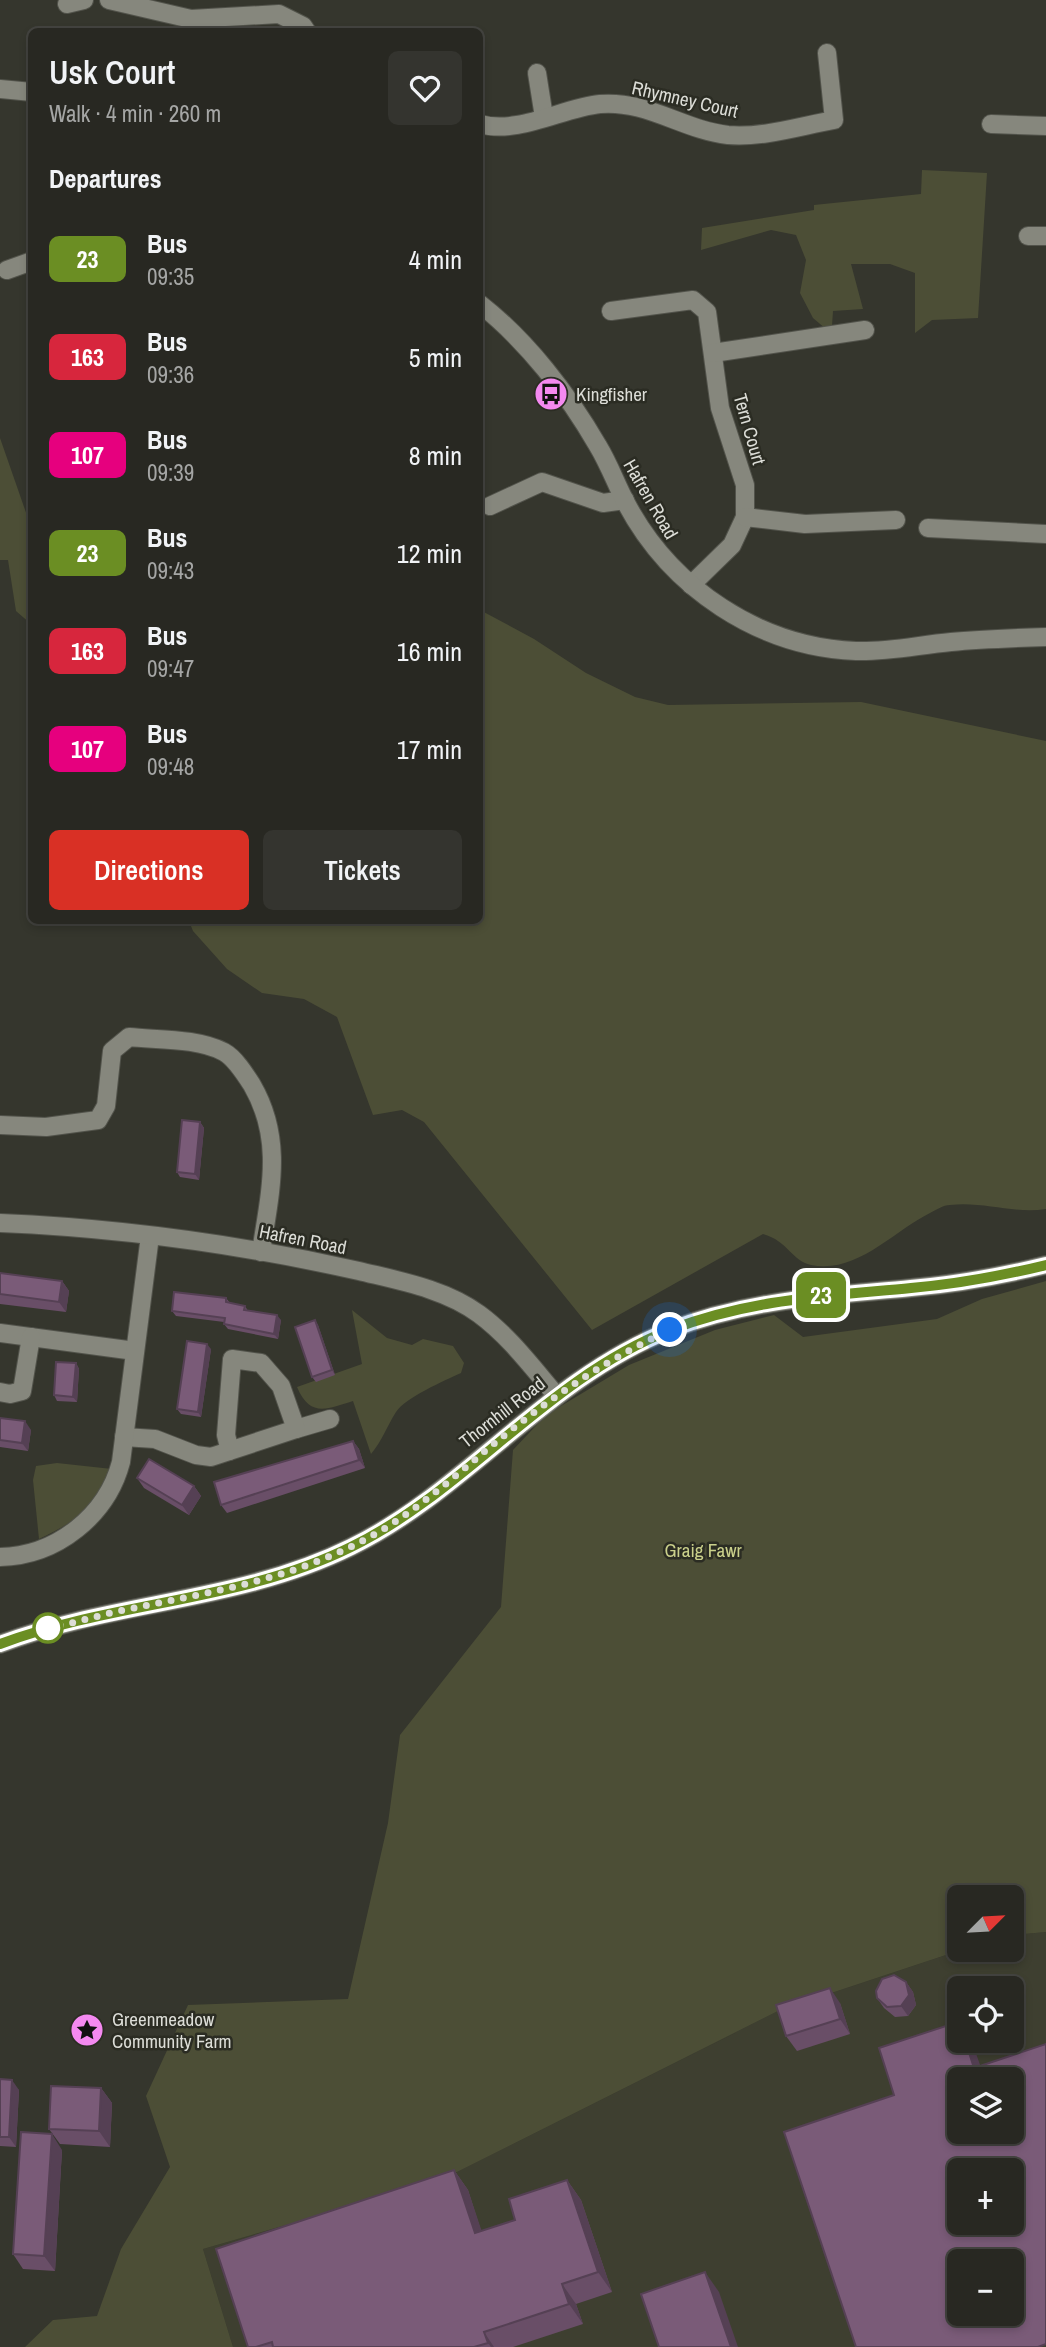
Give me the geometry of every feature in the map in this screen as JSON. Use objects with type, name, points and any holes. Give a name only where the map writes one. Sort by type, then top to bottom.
[{"type":"street","points":[[109,0],[191,19],[279,14],[304,28]]},
{"type":"street","name":"Rhymney Court","points":[[483,124],[517,124],[599,104],[633,105],[694,127],[729,135],[768,132],[834,120],[827,53]]},
{"type":"street","points":[[537,73],[544,117]]},
{"type":"street","points":[[0,89],[28,92]]},
{"type":"street","points":[[991,124],[1046,126]]},
{"type":"street","points":[[7,270],[28,262]]},
{"type":"street","name":"Tern Court","points":[[611,311],[692,300],[707,312],[720,408],[745,485],[745,517],[732,545],[691,584]]},
{"type":"street","name":"Hafren Road","points":[[483,307],[528,349],[567,398],[598,446],[641,530],[663,559],[716,605],[752,625],[821,648],[897,650],[948,642],[1046,636]]},
{"type":"street","points":[[713,353],[865,330]]},
{"type":"street","points":[[490,506],[542,482],[603,503],[625,500]]},
{"type":"street","points":[[745,517],[805,524],[896,520]]},
{"type":"street","points":[[928,528],[1046,534]]},
{"type":"street","points":[[0,1125],[46,1127],[97,1120],[106,1107],[112,1051],[129,1037],[206,1046],[226,1053],[245,1074],[263,1105],[273,1143],[261,1252]]},
{"type":"street","name":"Hafren Road","points":[[0,1223],[150,1236],[261,1252],[410,1283],[448,1296],[478,1313],[504,1336],[556,1395]]},
{"type":"street","points":[[0,1557],[57,1542],[81,1527],[101,1508],[115,1485],[124,1437],[150,1236]]},
{"type":"street","name":"Thornhill Road","points":[[0,1644],[117,1612],[259,1582],[318,1562],[390,1525],[556,1395],[618,1354],[670,1330],[707,1317],[771,1301],[990,1278],[1046,1265]]},
{"type":"street","points":[[0,1333],[135,1351]]},
{"type":"street","points":[[0,1392],[10,1394],[22,1391],[31,1337]]},
{"type":"street","points":[[230,1451],[226,1435],[232,1359],[261,1363],[270,1372],[281,1386],[296,1429]]},
{"type":"street","points":[[124,1437],[155,1439],[196,1455],[211,1457],[330,1419]]},
{"type":"shaded area","points":[[1046,1932],[1046,2347],[233,2347],[203,2249],[439,2181],[780,2010],[947,1955],[947,1962],[1024,1962],[1024,1934]]},
{"type":"green space","points":[[922,170],[987,173],[978,318],[932,320],[915,333],[915,273],[890,264],[851,264],[863,309],[833,311],[832,326],[826,329],[813,318],[800,293],[806,260],[796,235],[771,230],[701,250],[702,228],[814,210],[814,205],[921,194]]},
{"type":"green space","points":[[0,438],[28,518],[28,621],[16,611],[8,560],[0,560]]},
{"type":"green space","points":[[483,612],[534,639],[586,673],[635,697],[668,705],[861,702],[1046,741],[1046,1209],[1022,1210],[962,1204],[945,1206],[916,1221],[859,1258],[828,1266],[805,1263],[778,1241],[763,1234],[592,1330],[424,1122],[402,1110],[373,1115],[337,1017],[304,999],[262,993],[227,969],[193,931],[190,924],[483,924]]},
{"type":"green space","name":"Graig Fawr","points":[[1046,1281],[1046,1932],[1024,1934],[1024,1885],[947,1885],[947,1955],[780,2010],[439,2181],[203,2249],[233,2347],[25,2347],[53,2320],[97,2316],[121,2249],[170,2167],[146,2096],[188,2005],[348,1999],[388,1823],[400,1735],[501,1607],[513,1450],[546,1415],[629,1365],[715,1330],[774,1315],[803,1337],[937,1319],[982,1299]]},
{"type":"green space","points":[[352,1310],[387,1338],[412,1345],[423,1339],[453,1346],[464,1363],[461,1373],[401,1406],[371,1454],[353,1401],[320,1409],[308,1403],[297,1387],[362,1364]]},
{"type":"green space","points":[[57,1463],[112,1469],[99,1494],[83,1512],[74,1520],[39,1539],[33,1480],[36,1466]]},
{"type":"building","points":[[182,1120],[200,1122],[195,1174],[177,1172]]},
{"type":"building","points":[[0,1273],[62,1281],[59,1302],[0,1294]]},
{"type":"building","points":[[174,1292],[226,1298],[226,1302],[245,1306],[244,1310],[277,1315],[274,1334],[224,1324],[225,1318],[172,1311]]},
{"type":"building","points":[[315,1320],[332,1370],[312,1377],[295,1327]]},
{"type":"building","points":[[187,1341],[207,1344],[198,1412],[177,1409]]},
{"type":"building","points":[[56,1362],[76,1363],[73,1397],[54,1395]]},
{"type":"building","points":[[0,1418],[25,1421],[22,1443],[0,1440]]},
{"type":"building","points":[[353,1441],[359,1460],[221,1505],[214,1482]]},
{"type":"building","points":[[149,1459],[194,1486],[182,1505],[137,1478]]},
{"type":"building","points":[[894,1975],[906,1982],[909,1995],[901,2006],[887,2007],[877,1998],[876,1991],[882,1979]]},
{"type":"building","points":[[830,1988],[840,2019],[786,2036],[776,2005]]},
{"type":"building","points":[[947,2026],[947,2053],[969,2053],[974,2067],[947,2067],[947,2144],[1024,2144],[1024,2067],[977,2067],[1046,2044],[1046,2344],[1038,2347],[856,2347],[784,2132],[894,2095],[879,2048]]},
{"type":"building","points":[[0,2079],[12,2080],[9,2137],[0,2137]]},
{"type":"building","points":[[51,2086],[101,2088],[99,2131],[49,2129]]},
{"type":"building","points":[[21,2132],[52,2134],[44,2256],[13,2254]]},
{"type":"building","points":[[454,2170],[475,2233],[515,2220],[509,2199],[567,2180],[598,2272],[562,2284],[569,2304],[484,2332],[488,2343],[474,2347],[273,2347],[272,2342],[248,2347],[216,2249]]},
{"type":"building","points":[[705,2272],[731,2347],[659,2347],[641,2294]]},
{"type":"bus line","name":"23","points":[[0,1644],[24,1635],[117,1612],[210,1595],[259,1582],[296,1571],[353,1546],[390,1525],[441,1488],[556,1395],[618,1354],[670,1330],[707,1317],[771,1301],[990,1278],[1046,1265]]},
{"type":"place","name":"Kingfisher","points":[[551,394]]},
{"type":"place","name":"Greenmeadow Community Farm","points":[[87,2030]]},
{"type":"route","points":[[48,1628],[210,1595],[259,1582],[296,1571],[353,1546],[390,1525],[441,1488],[556,1395],[618,1354],[670,1330]]}]
